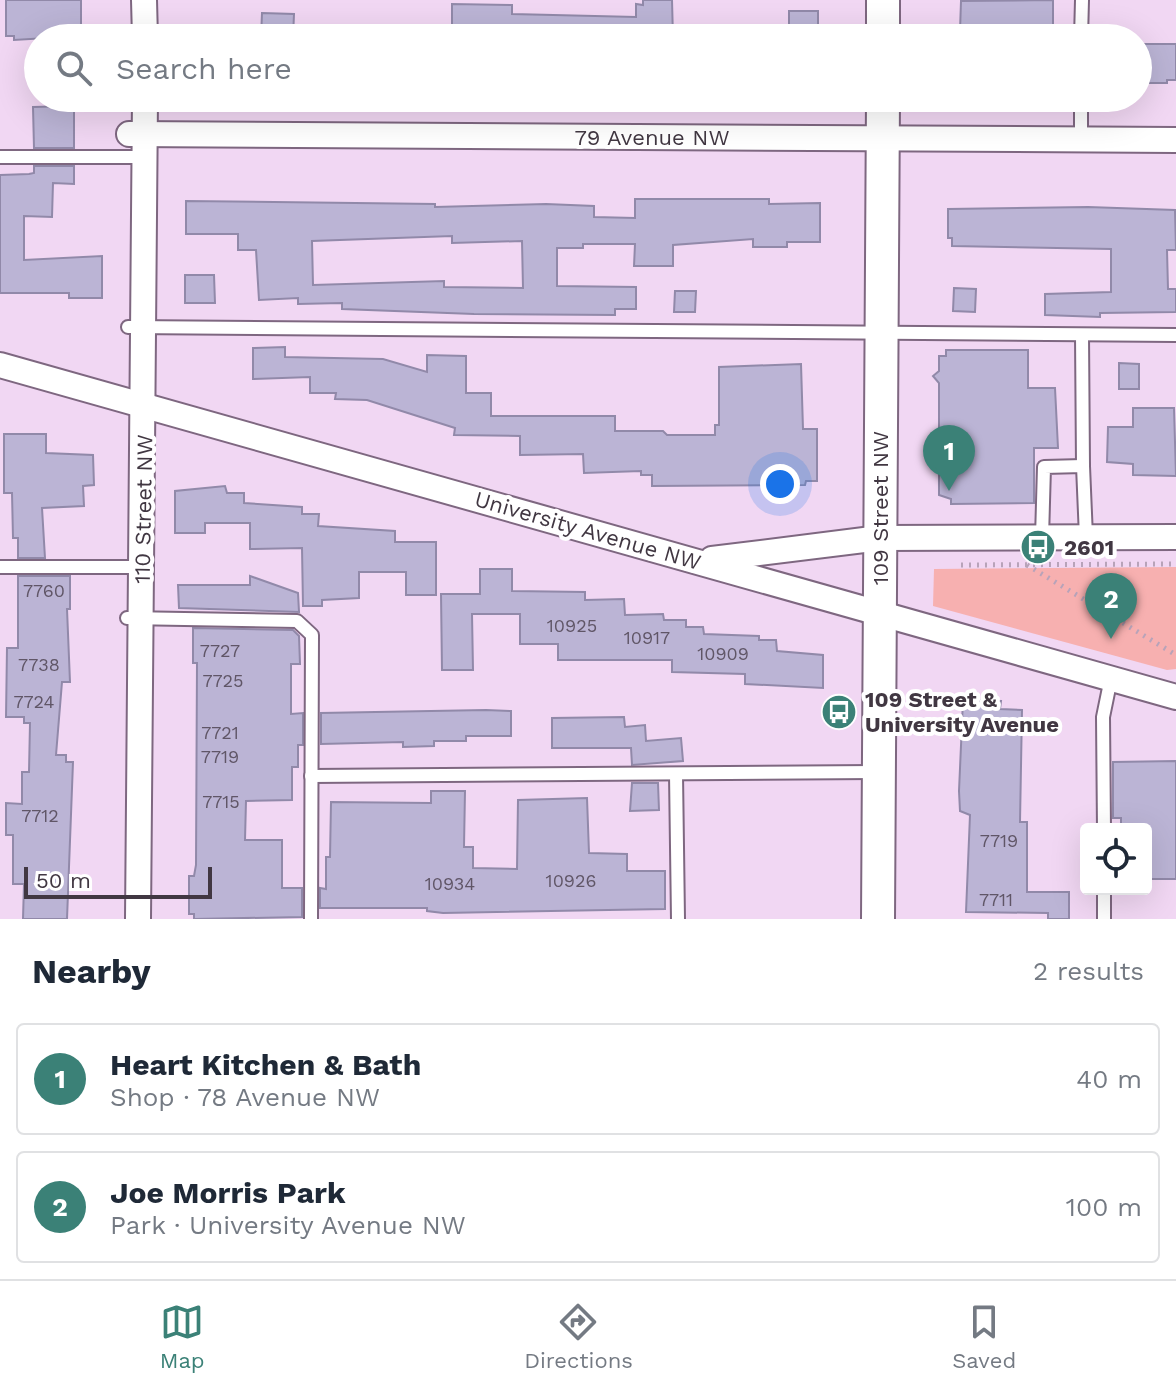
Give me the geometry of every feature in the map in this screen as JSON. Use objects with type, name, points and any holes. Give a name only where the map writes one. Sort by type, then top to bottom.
[{"type":"main road","points":[[883,0],[883,24]]},
{"type":"main road","name":"109 Street NW","points":[[878,919],[883,112]]},
{"type":"street","points":[[144,0],[145,24]]},
{"type":"street","name":"110 Street NW","points":[[138,919],[134,618],[141,567],[145,405],[136,327],[143,112]]},
{"type":"street","name":"79 Avenue NW","points":[[140,141],[1176,140]]},
{"type":"street","name":"University Avenue NW","points":[[0,365],[1176,697]]},
{"type":"street","points":[[697,561],[880,538],[1176,537]]},
{"type":"lane","points":[[1081,24],[1082,0]]},
{"type":"lane","points":[[1081,112],[1081,139]]},
{"type":"lane","points":[[0,157],[140,141]]},
{"type":"lane","points":[[136,327],[1176,335]]},
{"type":"lane","points":[[1082,335],[1086,537]]},
{"type":"lane","points":[[1042,538],[1044,467],[1083,466]]},
{"type":"lane","points":[[0,567],[141,567]]},
{"type":"lane","points":[[134,618],[297,621],[312,635],[311,919]]},
{"type":"lane","points":[[1104,823],[1103,717],[1111,678]]},
{"type":"lane","points":[[311,776],[878,772]]},
{"type":"lane","points":[[676,774],[678,919]]},
{"type":"lane","points":[[1104,895],[1104,919]]},
{"type":"path","points":[[958,565],[1176,564]]},
{"type":"path","points":[[1027,565],[1176,655]]},
{"type":"shaded area","points":[[1176,567],[1176,669],[1167,670],[933,606],[934,569]]},
{"type":"building","points":[[6,0],[81,0],[81,24],[24,24],[24,39],[14,40],[14,36],[6,36]]},
{"type":"building","points":[[643,0],[672,0],[673,24],[452,24],[452,4],[512,5],[512,14],[636,17],[636,4],[643,5]]},
{"type":"building","points":[[1053,0],[1053,24],[960,24],[961,1]]},
{"type":"building","points":[[789,11],[818,11],[818,24],[789,24]]},
{"type":"building","points":[[262,13],[294,14],[294,24],[262,24]]},
{"type":"building","points":[[1152,44],[1176,44],[1176,80],[1167,80],[1167,83],[1152,83]]},
{"type":"building","points":[[33,112],[74,112],[74,148],[34,148]]},
{"type":"building","points":[[34,166],[74,166],[74,184],[53,183],[52,217],[24,216],[24,260],[102,256],[102,298],[69,298],[69,293],[0,293],[0,175],[34,173]]},
{"type":"building","points":[[635,199],[769,199],[769,204],[820,203],[820,242],[787,242],[787,247],[753,247],[753,239],[673,245],[673,266],[634,266],[635,244],[583,244],[583,248],[557,248],[557,286],[636,287],[636,309],[615,309],[615,315],[342,309],[342,303],[298,304],[298,298],[259,300],[256,250],[238,250],[238,234],[186,234],[186,201],[435,204],[435,207],[546,204],[594,206],[594,217],[635,218]],"holes":[[[452,236],[452,243],[522,241],[523,288],[444,287],[444,281],[313,285],[312,241]]]},
{"type":"building","points":[[1088,207],[1175,210],[1176,250],[1167,250],[1168,289],[1176,289],[1176,312],[1100,313],[1100,317],[1045,315],[1045,294],[1111,292],[1111,249],[952,246],[952,238],[948,238],[948,209]]},
{"type":"building","points":[[185,275],[214,275],[215,303],[185,303]]},
{"type":"building","points":[[954,288],[976,289],[975,312],[953,311]]},
{"type":"building","points":[[675,291],[696,291],[695,312],[674,312]]},
{"type":"building","points":[[285,347],[285,357],[383,359],[427,372],[427,355],[466,356],[466,393],[491,393],[491,416],[615,416],[615,431],[663,431],[667,435],[715,435],[715,425],[719,425],[719,367],[801,364],[803,429],[817,429],[817,481],[806,481],[805,485],[652,486],[652,475],[641,475],[641,471],[584,473],[583,454],[520,455],[520,436],[454,435],[455,428],[367,400],[335,399],[336,393],[310,393],[310,377],[253,379],[253,348]]},
{"type":"building","points":[[946,350],[1028,350],[1028,388],[1055,388],[1058,448],[1034,448],[1034,503],[951,504],[951,499],[939,495],[939,383],[933,376],[939,371],[939,356],[946,356]]},
{"type":"building","points":[[1119,363],[1139,364],[1139,389],[1119,389]]},
{"type":"building","points":[[1133,408],[1174,408],[1176,476],[1133,475],[1133,464],[1107,462],[1108,427],[1133,427]]},
{"type":"building","points":[[4,434],[46,434],[46,453],[93,455],[94,485],[83,486],[84,506],[42,508],[45,558],[18,558],[18,538],[13,538],[12,493],[4,493]]},
{"type":"building","points":[[225,486],[227,493],[244,493],[244,503],[302,507],[302,514],[319,514],[318,526],[395,531],[395,542],[436,542],[436,595],[406,595],[406,572],[359,572],[359,598],[322,600],[322,606],[303,606],[302,548],[250,549],[250,523],[205,523],[205,533],[175,533],[175,491]]},
{"type":"building","points":[[480,569],[512,569],[512,591],[585,592],[585,600],[624,599],[625,615],[663,614],[664,620],[686,620],[686,627],[703,627],[704,634],[759,636],[759,640],[776,640],[777,651],[823,655],[823,688],[745,684],[745,674],[672,672],[672,660],[558,660],[558,644],[520,644],[520,614],[472,614],[473,670],[442,670],[441,594],[480,594]]},
{"type":"building","points":[[18,576],[70,576],[70,609],[67,609],[70,682],[62,682],[56,755],[66,755],[66,762],[73,762],[67,919],[23,919],[24,884],[13,884],[13,835],[6,835],[6,803],[22,804],[22,772],[29,772],[30,723],[24,723],[24,717],[6,717],[7,648],[18,648]]},
{"type":"building","points":[[250,576],[298,593],[299,612],[179,608],[178,585],[250,585]]},
{"type":"building","points":[[193,628],[293,630],[299,636],[300,664],[291,664],[291,714],[303,713],[303,745],[298,745],[298,767],[292,767],[292,800],[246,801],[245,840],[282,840],[282,888],[302,888],[302,917],[194,919],[194,914],[189,914],[189,876],[194,876],[196,865],[197,663],[193,663]]},
{"type":"building","points":[[963,700],[1001,701],[1000,709],[1022,710],[1020,822],[1027,822],[1027,892],[1069,892],[1069,919],[1048,919],[1048,913],[966,912],[970,815],[960,811]]},
{"type":"building","points":[[511,711],[511,736],[466,736],[466,741],[434,741],[434,746],[403,747],[403,742],[321,744],[321,713]]},
{"type":"building","points":[[624,717],[625,727],[645,725],[646,741],[681,738],[683,761],[632,765],[631,748],[552,748],[552,718]]},
{"type":"building","points":[[1176,761],[1176,879],[1152,879],[1152,823],[1121,823],[1121,818],[1113,818],[1113,762]]},
{"type":"building","points":[[632,783],[658,783],[659,810],[630,811]]},
{"type":"building","points":[[431,791],[465,791],[464,847],[473,847],[473,868],[517,869],[518,800],[587,798],[589,853],[627,854],[627,871],[665,871],[665,909],[443,913],[427,911],[427,908],[320,908],[320,888],[326,889],[326,857],[330,857],[331,802],[431,803]]},
{"type":"place","name":"Heart Kitchen & Bath","points":[[949,491]]},
{"type":"place","name":"2601","points":[[1038,547]]},
{"type":"place","name":"Joe Morris Park","points":[[1111,639]]},
{"type":"place","name":"109 Street & University Avenue","points":[[839,712]]}]
